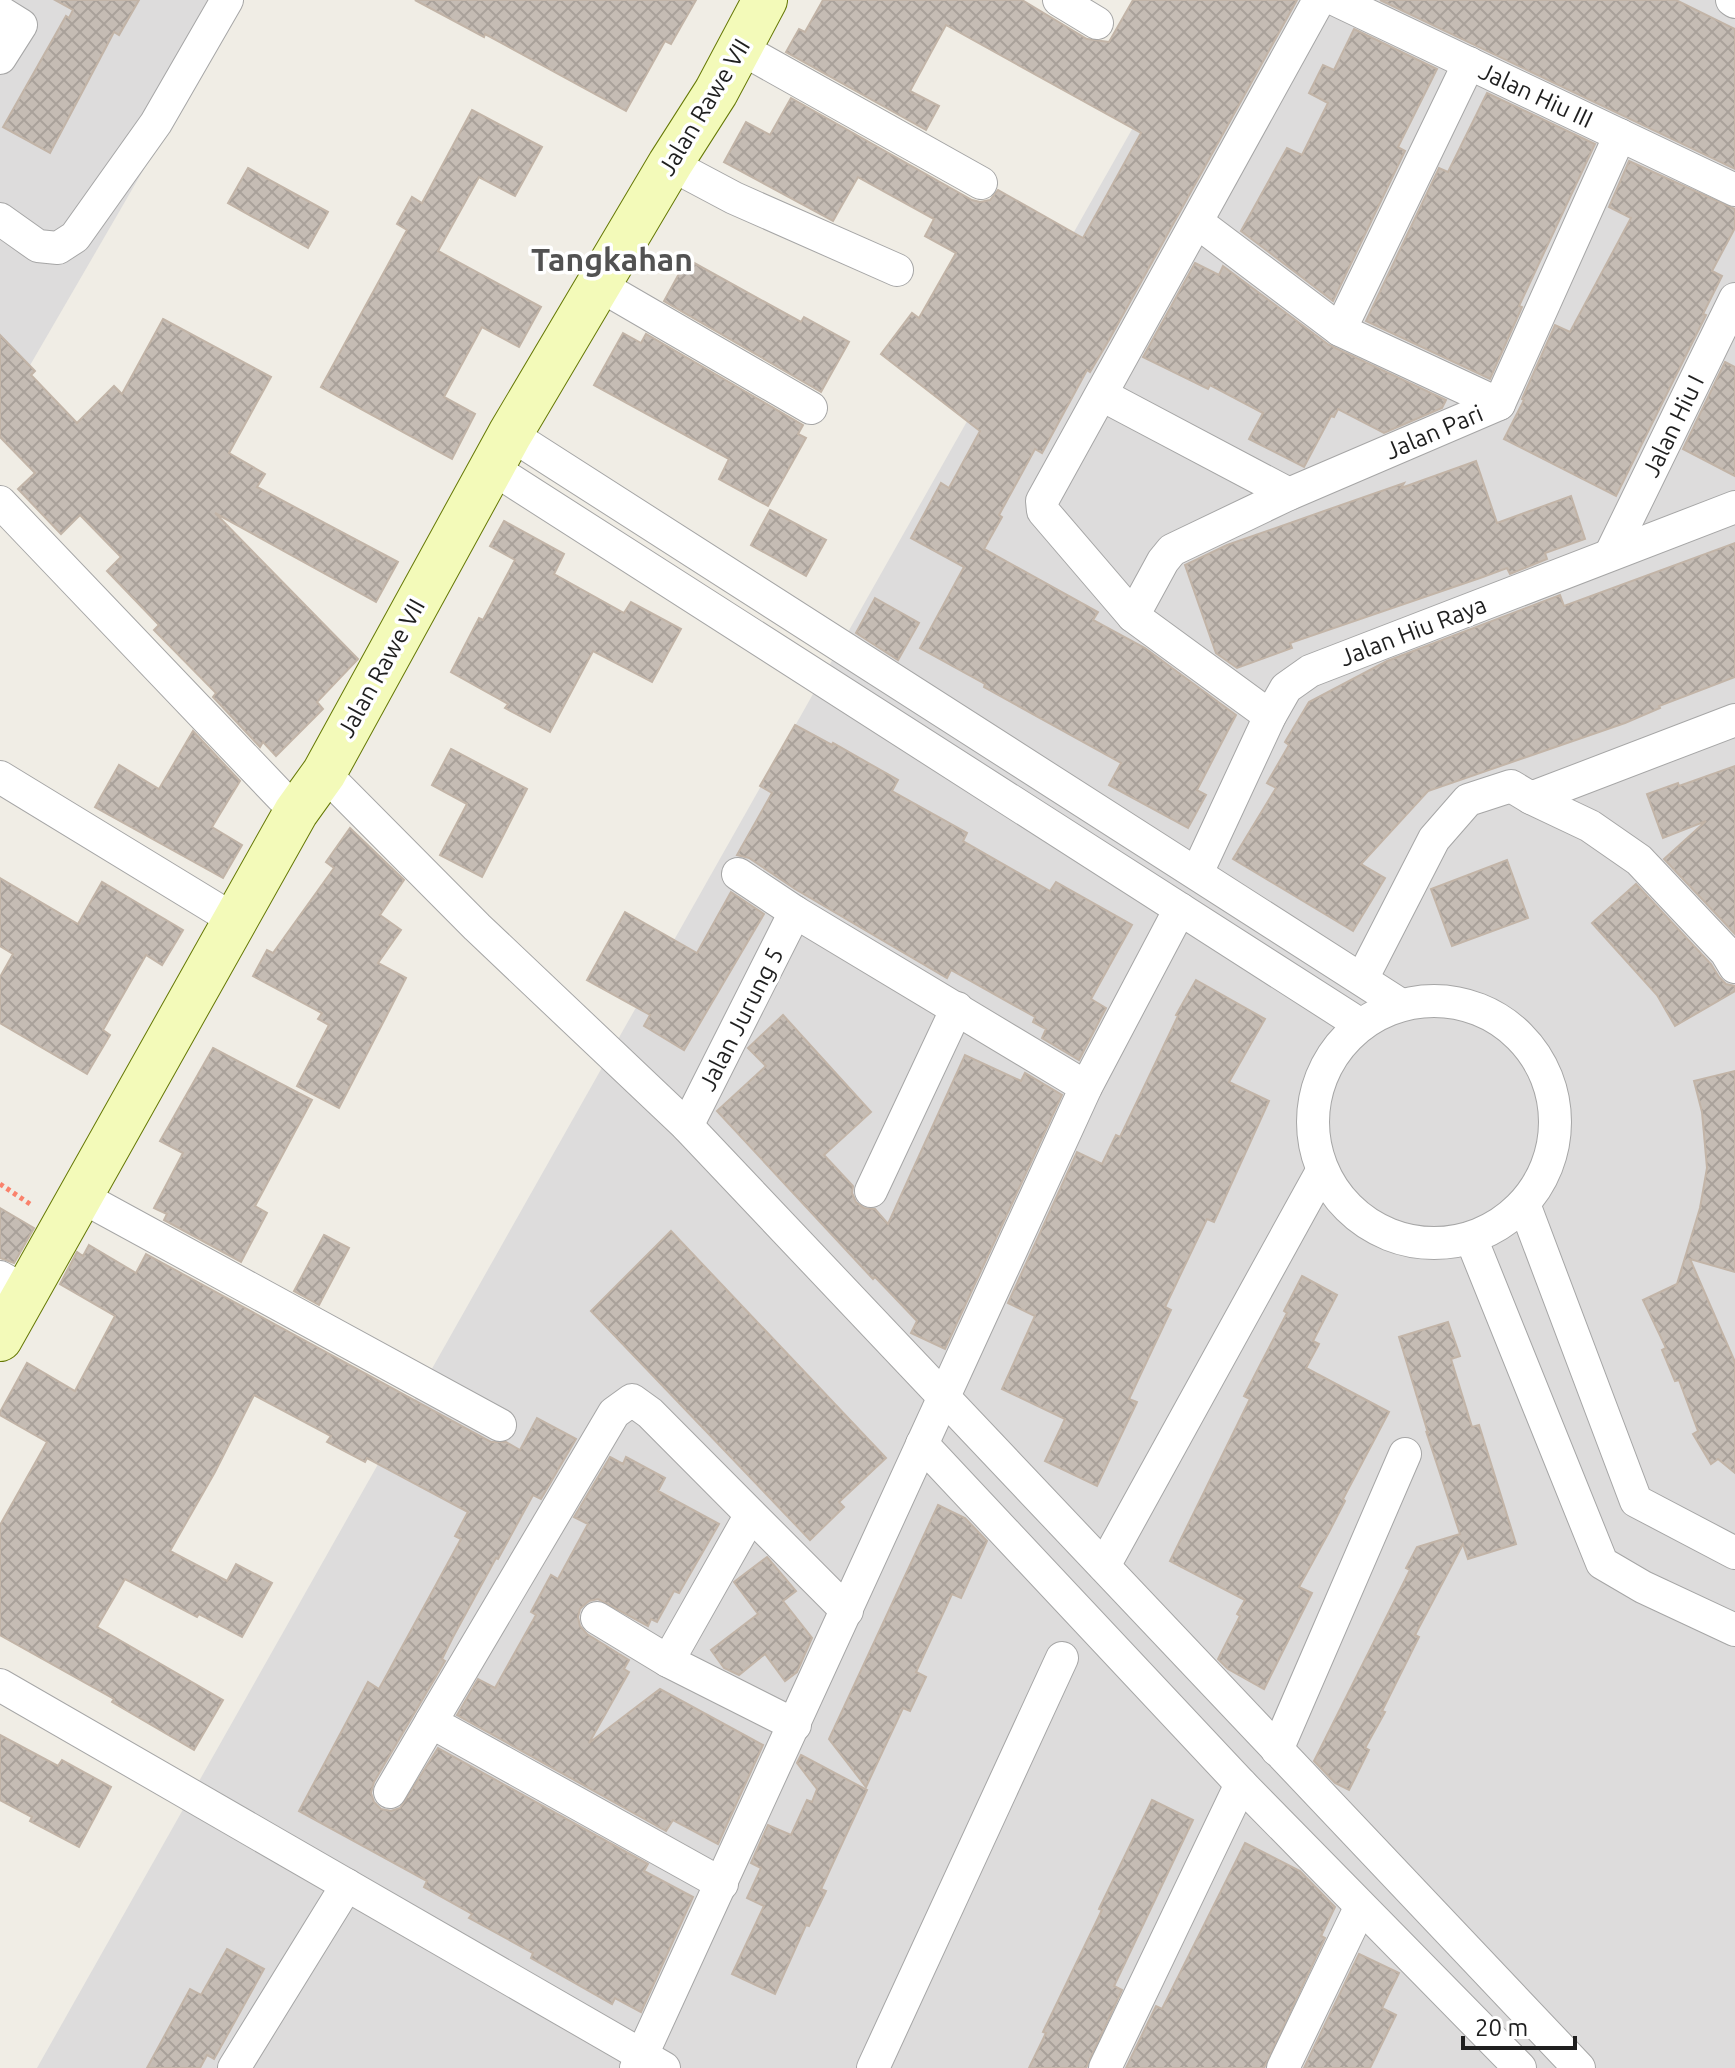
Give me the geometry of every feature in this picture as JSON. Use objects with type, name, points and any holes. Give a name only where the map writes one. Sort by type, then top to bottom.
[{"type":"main road","name":"Jalan Rawe VII","points":[[0,1339],[13,1284],[82,1197],[296,812],[324,773],[501,451],[670,164],[716,92],[765,0]]},
{"type":"street","points":[[0,219],[38,246],[58,248],[75,237],[156,123],[227,0]]},
{"type":"street","points":[[1059,0],[1097,23]]},
{"type":"street","points":[[1270,716],[1133,616],[1043,511],[1042,501],[1319,0]]},
{"type":"street","name":"Jalan Hiu III","points":[[1336,0],[1735,190]]},
{"type":"street","points":[[0,58],[19,12]]},
{"type":"street","points":[[740,48],[981,183]]},
{"type":"street","points":[[1340,330],[1469,63]]},
{"type":"street","name":"Jalan Pari","points":[[1133,616],[1172,550],[1289,494],[1499,404],[1620,135]]},
{"type":"street","points":[[670,164],[734,198],[897,270]]},
{"type":"street","points":[[1197,222],[1340,330],[1499,404]]},
{"type":"street","points":[[599,285],[811,408]]},
{"type":"street","name":"Jalan Hiu I","points":[[1611,553],[1735,299]]},
{"type":"street","points":[[1102,395],[1289,494]]},
{"type":"street","points":[[501,451],[1197,873],[1401,1005]]},
{"type":"street","points":[[501,451],[1180,909],[1361,1025]]},
{"type":"street","points":[[0,502],[296,812]]},
{"type":"street","name":"Jalan Hiu Raya","points":[[1197,873],[1270,716],[1286,688],[1310,671],[1735,507]]},
{"type":"street","points":[[1531,798],[1735,720]]},
{"type":"street","points":[[324,773],[477,927],[687,1126],[1579,2068]]},
{"type":"street","points":[[0,777],[236,921]]},
{"type":"street","points":[[1362,979],[1434,839],[1468,800],[1511,786],[1590,826],[1639,860],[1732,956]]},
{"type":"street","points":[[738,874],[795,912],[1086,1087]]},
{"type":"street","points":[[0,1685],[648,2063],[722,1884],[1086,1087],[1180,909]]},
{"type":"street","name":"Jalan Jurung 5","points":[[687,1126],[795,912]]},
{"type":"street","points":[[1439,1000],[1478,1008],[1511,1028],[1537,1058],[1552,1094],[1555,1132],[1545,1171],[1524,1204],[1500,1225],[1471,1238],[1435,1244],[1400,1240],[1367,1225],[1341,1201],[1322,1171],[1312,1118],[1326,1066],[1361,1025],[1401,1005],[1439,1000]]},
{"type":"street","points":[[871,1191],[957,1008]]},
{"type":"street","points":[[1104,1566],[1322,1171]]},
{"type":"street","points":[[82,1197],[500,1425]]},
{"type":"street","points":[[1524,1204],[1636,1501],[1735,1553]]},
{"type":"street","points":[[1471,1238],[1602,1563],[1643,1587],[1735,1630]]},
{"type":"street","points":[[390,1792],[614,1413],[632,1400],[650,1413],[847,1611]]},
{"type":"street","points":[[922,1444],[1241,1784],[1520,2068]]},
{"type":"street","points":[[1277,1750],[1405,1454]]},
{"type":"street","points":[[668,1661],[750,1516]]},
{"type":"street","points":[[597,1618],[668,1661],[795,1725]]},
{"type":"street","points":[[873,2068],[1062,1658]]},
{"type":"street","points":[[431,1722],[722,1884]]},
{"type":"street","points":[[1105,2068],[1241,1784]]},
{"type":"street","points":[[234,2068],[347,1885]]},
{"type":"street","points":[[1283,2068],[1360,1908]]},
{"type":"shaded area","points":[[0,0],[242,0],[0,417]]},
{"type":"shaded area","points":[[1205,0],[1735,0],[1735,2068],[37,2068]]},
{"type":"building","points":[[55,0],[139,0],[119,35],[114,32],[50,153],[3,127],[66,16],[69,18],[73,10]]},
{"type":"building","points":[[415,0],[696,0],[671,44],[665,41],[626,111],[485,34],[484,37]]},
{"type":"building","points":[[823,0],[1022,0],[1087,39],[1109,42],[1133,0],[1297,0],[1109,340],[1090,372],[1087,370],[1042,453],[1035,449],[984,549],[1098,612],[1093,620],[1145,648],[1236,715],[1197,790],[1206,795],[1188,828],[1109,785],[1121,763],[920,648],[964,567],[911,538],[941,483],[949,488],[980,431],[881,354],[912,313],[919,318],[956,253],[925,236],[934,219],[858,177],[833,221],[724,162],[746,122],[770,135],[791,98],[972,200],[990,200],[998,190],[1083,238],[1141,133],[946,25],[910,91],[939,106],[926,130],[786,52],[799,29],[805,32]]},
{"type":"building","points":[[1380,0],[1676,0],[1735,29],[1735,169]]},
{"type":"building","points":[[1354,29],[1437,69],[1398,147],[1405,151],[1333,301],[1241,231],[1287,148],[1302,155],[1328,103],[1309,93],[1323,65],[1334,70]]},
{"type":"building","points":[[1487,93],[1595,144],[1519,306],[1522,307],[1490,379],[1366,321],[1439,168],[1448,172]]},
{"type":"building","points":[[472,110],[542,147],[515,196],[479,177],[438,251],[541,307],[519,347],[482,327],[444,397],[475,414],[452,459],[321,387],[407,230],[397,224],[412,197],[422,203]]},
{"type":"building","points":[[1629,161],[1735,209],[1735,228],[1712,271],[1722,276],[1703,314],[1706,315],[1616,496],[1504,439],[1555,325],[1570,332],[1631,218],[1609,207]]},
{"type":"building","points":[[248,168],[328,212],[308,248],[228,203]]},
{"type":"building","points":[[687,259],[801,322],[804,317],[849,342],[821,392],[664,301]]},
{"type":"building","points":[[1195,263],[1219,275],[1223,266],[1329,345],[1446,400],[1442,408],[1384,433],[1338,409],[1334,417],[1331,416],[1304,467],[1249,439],[1263,413],[1210,385],[1208,389],[1143,357]]},
{"type":"building","points":[[163,319],[271,377],[229,453],[265,474],[257,487],[398,562],[376,602],[215,513],[358,659],[317,702],[323,709],[276,756],[263,742],[260,747],[213,697],[216,693],[154,630],[159,625],[107,571],[121,557],[80,515],[61,534],[18,489],[35,473],[0,437],[0,335],[35,371],[31,375],[77,423],[114,386],[122,394]]},
{"type":"building","points":[[623,333],[641,343],[646,334],[803,425],[798,434],[806,438],[768,506],[719,479],[729,459],[594,385]]},
{"type":"building","points":[[1725,362],[1735,367],[1735,476],[1683,449]]},
{"type":"building","points":[[1476,461],[1497,523],[1571,496],[1585,539],[1545,553],[1547,559],[1510,574],[1507,568],[1290,643],[1292,648],[1237,668],[1216,653],[1185,565],[1227,545]]},
{"type":"building","points":[[770,510],[826,540],[806,576],[751,545]]},
{"type":"building","points":[[504,521],[564,554],[554,574],[624,613],[631,602],[681,629],[652,682],[593,651],[550,732],[505,708],[508,704],[451,672],[479,618],[483,620],[515,560],[490,546]]},
{"type":"building","points":[[1735,543],[1735,677],[1659,706],[1625,723],[1428,791],[1361,864],[1385,878],[1353,931],[1233,859],[1276,788],[1267,783],[1289,745],[1285,742],[1309,702],[1387,661],[1560,595],[1564,606]]},
{"type":"building","points":[[875,598],[919,623],[898,660],[856,633]]},
{"type":"building","points":[[795,725],[898,780],[892,791],[967,833],[963,841],[1050,891],[1056,882],[1132,925],[1091,999],[1106,1008],[1079,1060],[1042,1038],[1046,1029],[1033,1022],[1035,1017],[951,970],[947,978],[795,889],[749,858],[737,855],[772,793],[760,786]]},
{"type":"building","points":[[193,731],[240,781],[212,827],[242,845],[223,878],[95,807],[119,765],[159,789]]},
{"type":"building","points":[[451,749],[527,789],[482,877],[440,855],[467,804],[432,785]]},
{"type":"building","points":[[1735,766],[1735,934],[1664,859],[1706,821],[1663,838],[1647,794]]},
{"type":"building","points":[[350,828],[404,880],[380,915],[401,930],[378,963],[406,978],[339,1108],[297,1086],[329,1025],[318,1019],[322,1013],[253,976],[267,950],[273,953],[334,868],[326,862]]},
{"type":"building","points":[[1507,860],[1528,918],[1452,946],[1431,889]]},
{"type":"building","points":[[0,878],[78,924],[102,882],[183,930],[162,965],[146,955],[103,1030],[110,1035],[87,1074],[0,1023],[0,977],[13,954],[0,946]]},
{"type":"building","points":[[1636,884],[1711,964],[1719,977],[1726,984],[1735,986],[1735,991],[1675,1026],[1657,995],[1592,923]]},
{"type":"building","points":[[731,892],[764,914],[684,1050],[644,1026],[650,1015],[587,980],[625,912],[697,953]]},
{"type":"building","points":[[1196,980],[1265,1019],[1229,1082],[1269,1101],[1214,1222],[1207,1219],[1165,1307],[1171,1310],[1129,1399],[1137,1402],[1097,1486],[1045,1461],[1065,1419],[1002,1389],[1035,1316],[1008,1303],[1077,1152],[1102,1164],[1116,1135],[1120,1137],[1176,1015]]},
{"type":"building","points":[[783,1015],[871,1112],[824,1155],[853,1186],[856,1202],[864,1208],[875,1209],[888,1224],[965,1055],[1021,1081],[1025,1073],[1062,1095],[945,1349],[911,1333],[917,1321],[875,1277],[873,1279],[717,1111],[766,1066],[748,1048]]},
{"type":"building","points":[[213,1048],[312,1100],[255,1206],[267,1213],[241,1262],[164,1220],[167,1214],[154,1208],[183,1153],[160,1141]]},
{"type":"building","points":[[1735,1071],[1735,1272],[1690,1259],[1735,1362],[1735,1473],[1718,1459],[1711,1464],[1693,1434],[1698,1431],[1679,1380],[1675,1381],[1662,1350],[1666,1348],[1643,1300],[1677,1284],[1700,1208],[1707,1168],[1702,1112],[1694,1081]]},
{"type":"building","points":[[0,1208],[34,1228],[14,1263],[0,1258]]},
{"type":"building","points":[[671,1231],[886,1458],[839,1502],[844,1507],[810,1540],[591,1311]]},
{"type":"building","points":[[324,1235],[349,1248],[319,1305],[294,1291]]},
{"type":"building","points":[[89,1245],[136,1273],[146,1254],[491,1442],[506,1442],[520,1450],[537,1418],[576,1439],[541,1499],[533,1495],[496,1558],[442,1659],[445,1661],[374,1782],[371,1793],[381,1809],[391,1811],[400,1808],[438,1748],[648,1864],[644,1871],[693,1897],[641,2012],[615,1998],[612,2004],[531,1958],[533,1953],[469,1918],[472,1914],[424,1887],[427,1881],[299,1811],[368,1682],[379,1689],[461,1539],[455,1536],[468,1512],[367,1458],[365,1462],[327,1442],[331,1436],[254,1395],[170,1551],[227,1581],[236,1564],[272,1583],[242,1637],[125,1579],[97,1627],[223,1700],[194,1750],[112,1702],[114,1699],[0,1635],[0,1525],[47,1442],[0,1415],[0,1412],[27,1363],[75,1391],[115,1316],[60,1284],[77,1252],[83,1256]]},
{"type":"building","points":[[1302,1276],[1337,1295],[1313,1341],[1319,1344],[1306,1368],[1389,1412],[1299,1587],[1312,1593],[1264,1689],[1228,1669],[1218,1659],[1245,1600],[1170,1561],[1250,1399],[1244,1396],[1287,1313],[1284,1311]]},
{"type":"building","points":[[1448,1322],[1460,1356],[1451,1359],[1472,1427],[1479,1425],[1516,1544],[1468,1559],[1463,1544],[1415,1635],[1419,1637],[1365,1748],[1369,1750],[1349,1790],[1335,1783],[1314,1761],[1410,1570],[1406,1568],[1417,1547],[1460,1534],[1399,1337]]},
{"type":"building","points":[[610,1457],[623,1464],[626,1457],[665,1478],[658,1491],[719,1524],[679,1593],[674,1591],[657,1622],[651,1619],[648,1626],[598,1599],[589,1601],[580,1609],[580,1626],[587,1634],[629,1660],[624,1669],[629,1672],[589,1743],[660,1689],[763,1745],[718,1844],[673,1820],[666,1831],[457,1715],[478,1679],[495,1688],[536,1615],[531,1612],[551,1575],[558,1579],[588,1524],[574,1517]]},
{"type":"building","points":[[938,1505],[965,1518],[987,1541],[961,1598],[952,1594],[916,1672],[926,1677],[910,1711],[903,1708],[866,1787],[829,1739]]},
{"type":"building","points":[[767,1557],[796,1591],[783,1601],[812,1638],[797,1672],[785,1681],[765,1654],[739,1675],[724,1668],[711,1650],[758,1614],[734,1582]]},
{"type":"building","points":[[0,1735],[58,1766],[62,1760],[111,1787],[79,1847],[30,1821],[32,1817],[0,1800]]},
{"type":"building","points":[[801,1755],[867,1790],[821,1889],[826,1891],[809,1926],[806,1925],[775,1994],[732,1974],[764,1906],[747,1898],[761,1868],[751,1863],[768,1825],[791,1835],[807,1800],[812,1802],[817,1789],[797,1763]]},
{"type":"building","points":[[1152,1800],[1193,1820],[1114,1986],[1122,1990],[1086,2068],[1029,2068],[1102,1910],[1099,1909]]},
{"type":"building","points":[[1245,1843],[1300,1871],[1335,1907],[1321,1936],[1325,1938],[1264,2068],[1126,2068],[1156,2006],[1162,2009]]},
{"type":"building","points":[[227,1949],[264,1969],[214,2059],[207,2055],[200,2068],[147,2068],[190,1989],[201,1995]]},
{"type":"building","points":[[1359,1954],[1399,1973],[1382,2008],[1396,2015],[1370,2068],[1304,2068]]},
{"type":"district","name":"Tangkahan","points":[[612,259]]}]
